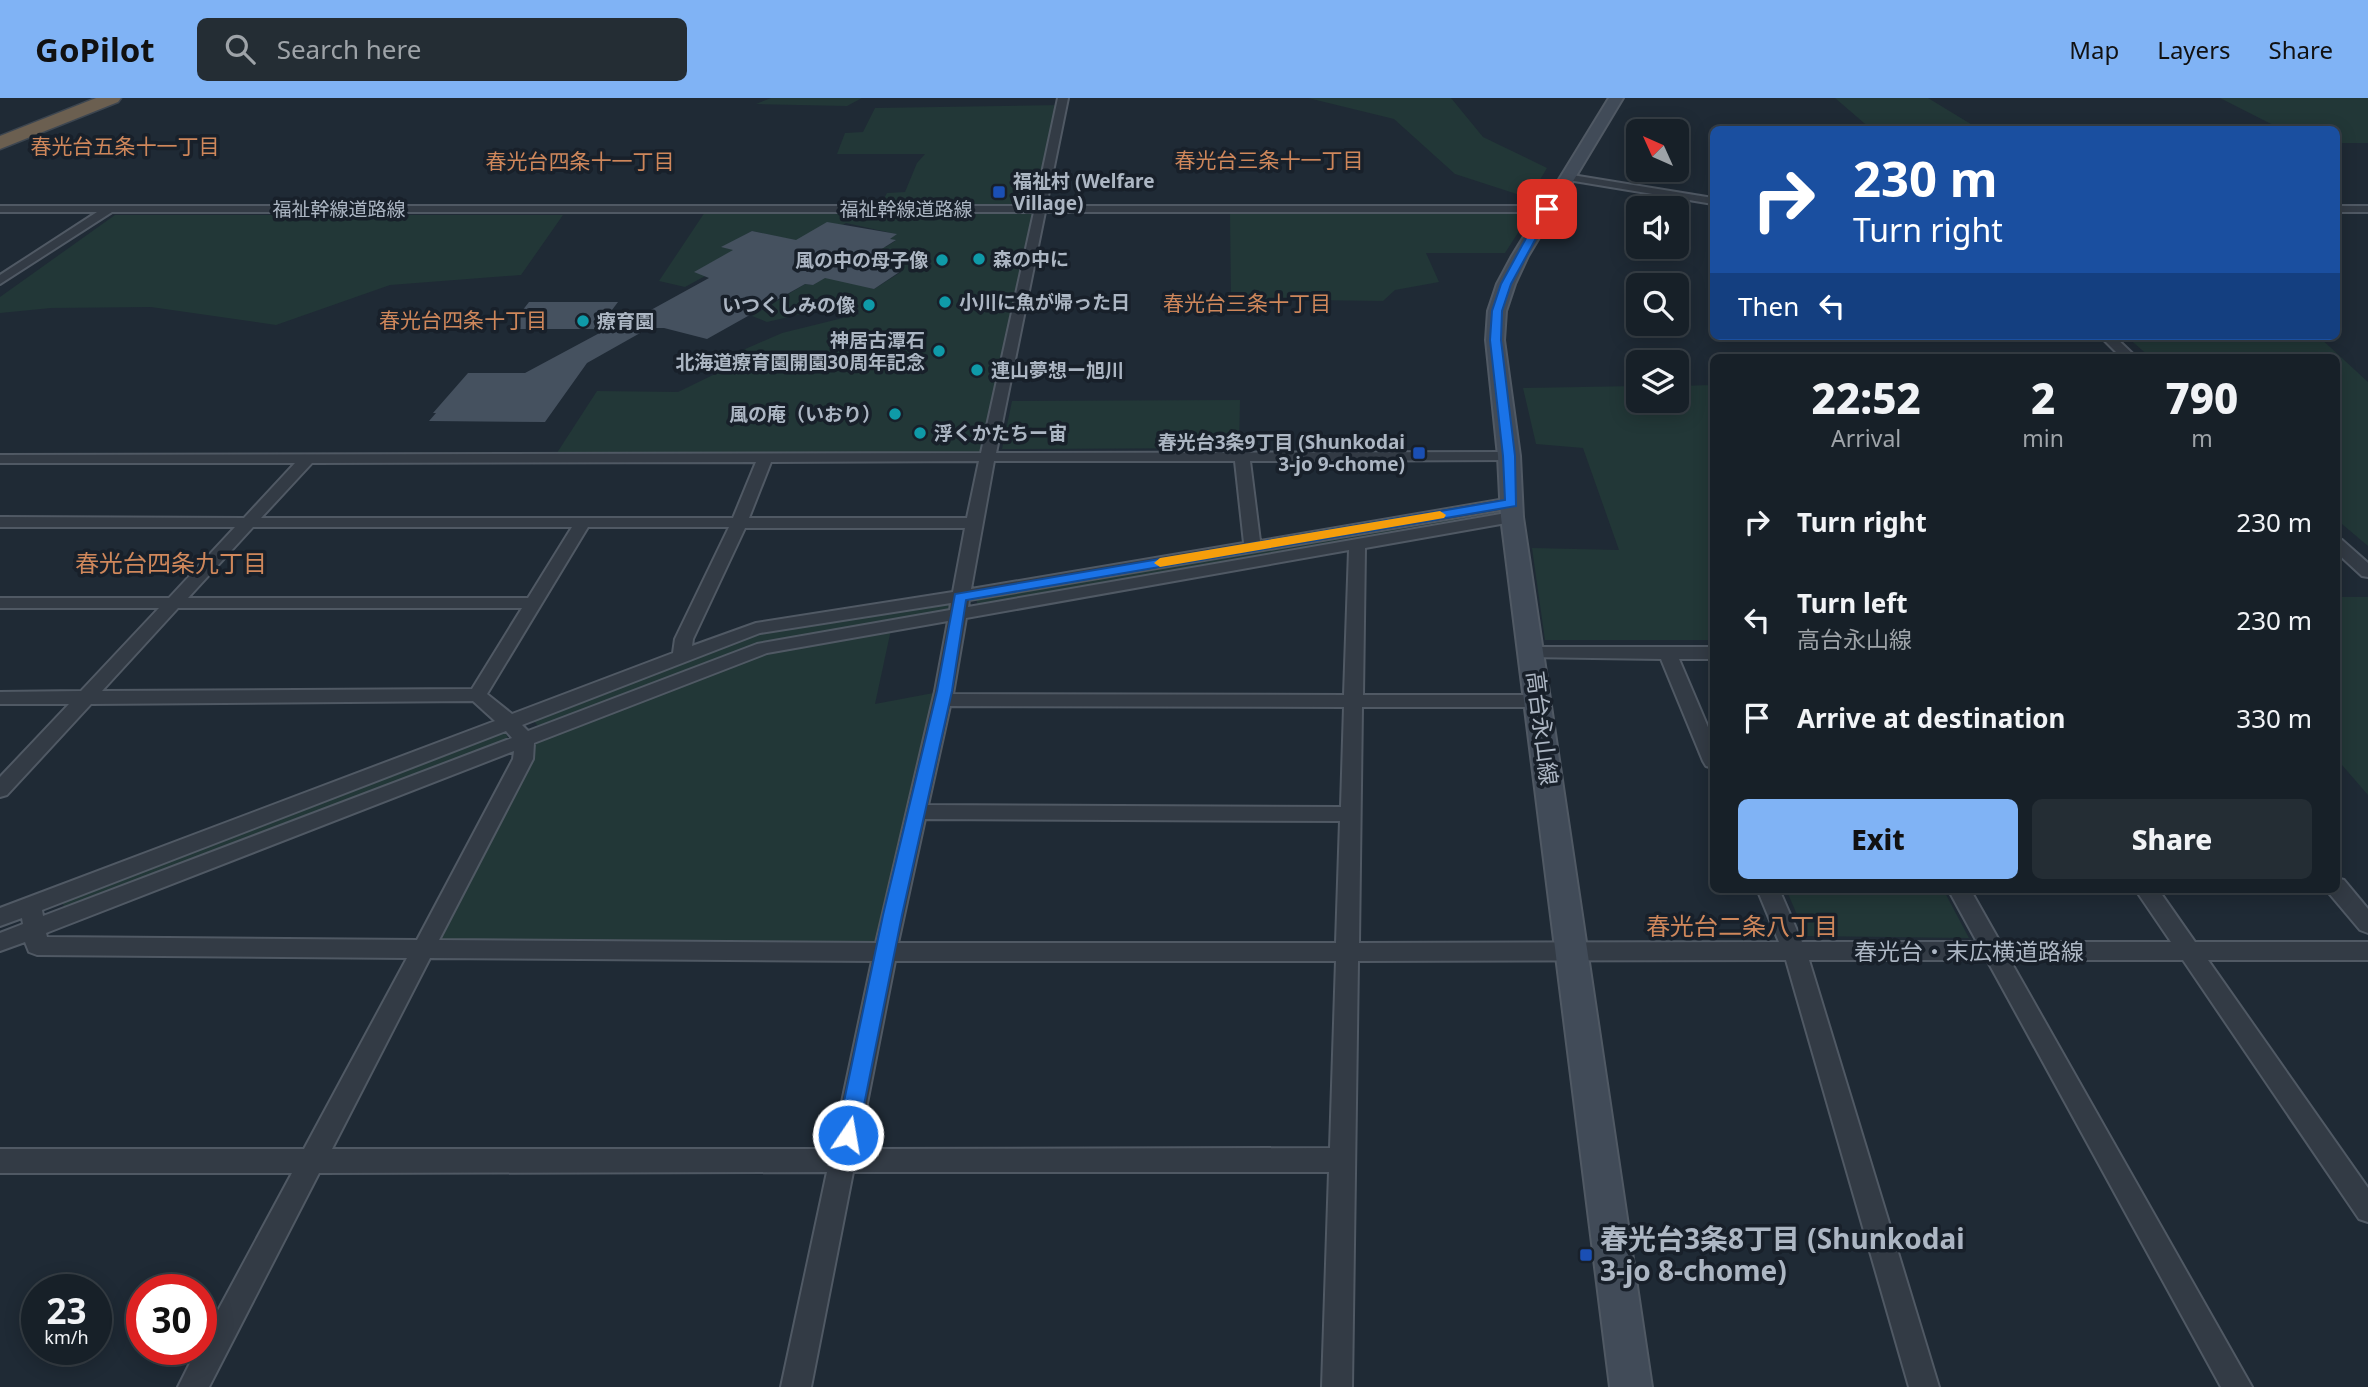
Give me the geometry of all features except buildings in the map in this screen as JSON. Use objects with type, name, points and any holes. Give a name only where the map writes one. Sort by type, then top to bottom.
[{"type":"highway","points":[[0,144],[112,98]]},
{"type":"street","points":[[796,1387],[886,952],[942,700],[974,523],[1063,98]]},
{"type":"street","name":"高台永山線","points":[[1616,98],[1547,209],[1506,284],[1497,311],[1495,340],[1509,456],[1511,510],[1631,1387]]},
{"type":"street","points":[[1566,177],[1710,201]]},
{"type":"street","name":"福祉幹線道路線","points":[[0,209],[1547,209]]},
{"type":"street","points":[[0,280],[108,209]]},
{"type":"street","points":[[2340,209],[2368,209]]},
{"type":"street","points":[[2110,340],[2126,354]]},
{"type":"street","points":[[1242,456],[1253,547]]},
{"type":"street","points":[[0,471],[8,459],[1509,456]]},
{"type":"street","points":[[0,790],[307,459]]},
{"type":"street","points":[[682,656],[684,639],[739,523],[765,459]]},
{"type":"street","points":[[0,942],[518,732],[682,656],[756,628],[958,606],[1357,544],[1511,510]]},
{"type":"street","points":[[0,917],[518,732],[763,648],[1253,547],[1511,510]]},
{"type":"street","points":[[0,523],[974,523]]},
{"type":"street","points":[[477,695],[583,523]]},
{"type":"street","points":[[1337,1387],[1357,544]]},
{"type":"street","points":[[2340,547],[2368,572]]},
{"type":"street","points":[[0,603],[535,603]]},
{"type":"street","points":[[1532,653],[1710,653]]},
{"type":"street","points":[[1668,654],[1710,754]]},
{"type":"street","points":[[0,698],[477,695],[518,732],[523,758],[193,1387]]},
{"type":"street","points":[[942,700],[1538,701]]},
{"type":"street","points":[[918,812],[1351,814]]},
{"type":"street","points":[[2340,891],[2368,924]]},
{"type":"street","points":[[1770,893],[1795,953],[1924,1387]]},
{"type":"street","points":[[1961,893],[2237,1387]]},
{"type":"street","points":[[2149,893],[2368,1210]]},
{"type":"street","points":[[31,905],[34,929]]},
{"type":"street","name":"春光台・末広横道路線","points":[[34,929],[37,946],[421,950],[1795,953],[2368,951]]},
{"type":"street","points":[[0,1161],[1342,1160]]},
{"type":"green space","points":[[771,98],[862,98],[847,106],[756,104]]},
{"type":"green space","points":[[1308,98],[1451,98],[1483,137],[1547,168],[1529,198],[1455,174],[1394,119]]},
{"type":"green space","points":[[1835,98],[1928,98],[1974,126],[1868,126]]},
{"type":"green space","points":[[2220,98],[2368,98],[2368,143],[2340,143],[2340,126],[2275,126]]},
{"type":"green space","points":[[1061,105],[989,459],[553,459],[597,391],[678,392],[748,358],[743,350],[782,333],[859,314],[850,303],[767,322],[752,316],[805,284],[813,285],[827,273],[874,289],[901,272],[884,268],[891,262],[848,252],[878,245],[886,247],[895,241],[890,239],[896,234],[846,223],[813,244],[752,231],[723,247],[780,261],[722,257],[695,272],[707,275],[685,287],[659,281],[707,209],[878,209],[887,193],[905,192],[917,163],[925,154],[837,154],[845,133],[863,132],[875,108]]},
{"type":"green space","points":[[1230,214],[1523,214],[1528,217],[1505,253],[1426,253],[1439,282],[1395,290],[1383,301],[1231,299]]},
{"type":"green space","points":[[115,215],[563,215],[521,275],[390,285],[276,325],[151,307],[51,308],[0,313],[0,297]]},
{"type":"green space","points":[[2131,340],[2322,340],[2338,354],[2147,354]]},
{"type":"green space","points":[[2340,356],[2368,382],[2368,546],[2340,522]]},
{"type":"green space","points":[[1710,385],[1710,640],[1545,640],[1532,548],[1619,550],[1583,448],[1536,444],[1523,388],[1626,386],[1626,413],[1689,413],[1689,386]]},
{"type":"green space","points":[[1240,400],[1239,448],[1002,449],[1012,401]]},
{"type":"green space","points":[[1501,507],[1501,516],[985,604],[977,603],[976,598]]},
{"type":"green space","points":[[2340,597],[2368,597],[2368,795],[2340,763]]},
{"type":"green space","points":[[950,601],[950,607],[945,611],[761,643],[545,726],[537,725],[533,720],[757,632]]},
{"type":"green space","points":[[892,625],[875,704],[944,691],[886,952],[421,951],[525,741],[763,648]]},
{"type":"green space","points":[[499,733],[506,734],[509,740],[71,908],[64,907],[62,901]]},
{"type":"green space","points":[[1788,893],[1945,893],[1969,938],[1806,936]]},
{"type":"slow traffic","points":[[1160,563],[1440,515]]},
{"type":"place","name":"福祉村 (Welfare Village)","points":[[999,192]]},
{"type":"place","name":"森の中に","points":[[979,259]]},
{"type":"place","name":"風の中の母子像","points":[[942,260]]},
{"type":"place","name":"小川に魚が帰った日","points":[[945,302]]},
{"type":"place","name":"いつくしみの像","points":[[869,305]]},
{"type":"place","name":"療育園","points":[[583,321]]},
{"type":"place","name":"神居古潭石 北海道療育園開園30周年記念","points":[[939,351]]},
{"type":"place","name":"連山夢想ー旭川","points":[[977,370]]},
{"type":"place","name":"風の庵（いおり）","points":[[895,414]]},
{"type":"place","name":"浮くかたちー宙","points":[[920,433]]},
{"type":"place","name":"春光台3条9丁目 (Shunkodai 3-jo 9-chome)","points":[[1419,453]]},
{"type":"place","name":"春光台3条8丁目 (Shunkodai 3-jo 8-chome)","points":[[1586,1255]]},
{"type":"district","name":"春光台五条十一丁目","points":[[125,147]]},
{"type":"district","name":"春光台三条十一丁目","points":[[1269,161]]},
{"type":"district","name":"春光台四条十一丁目","points":[[580,162]]},
{"type":"district","name":"春光台三条十丁目","points":[[1247,304]]},
{"type":"district","name":"春光台四条十丁目","points":[[463,321]]},
{"type":"district","name":"春光台四条九丁目","points":[[171,564]]},
{"type":"district","name":"春光台二条八丁目","points":[[1742,927]]},
{"type":"route","points":[[848,1135],[892,915],[944,691],[960,597],[1511,503],[1509,456],[1495,340],[1497,311],[1506,284],[1547,209]]}]
